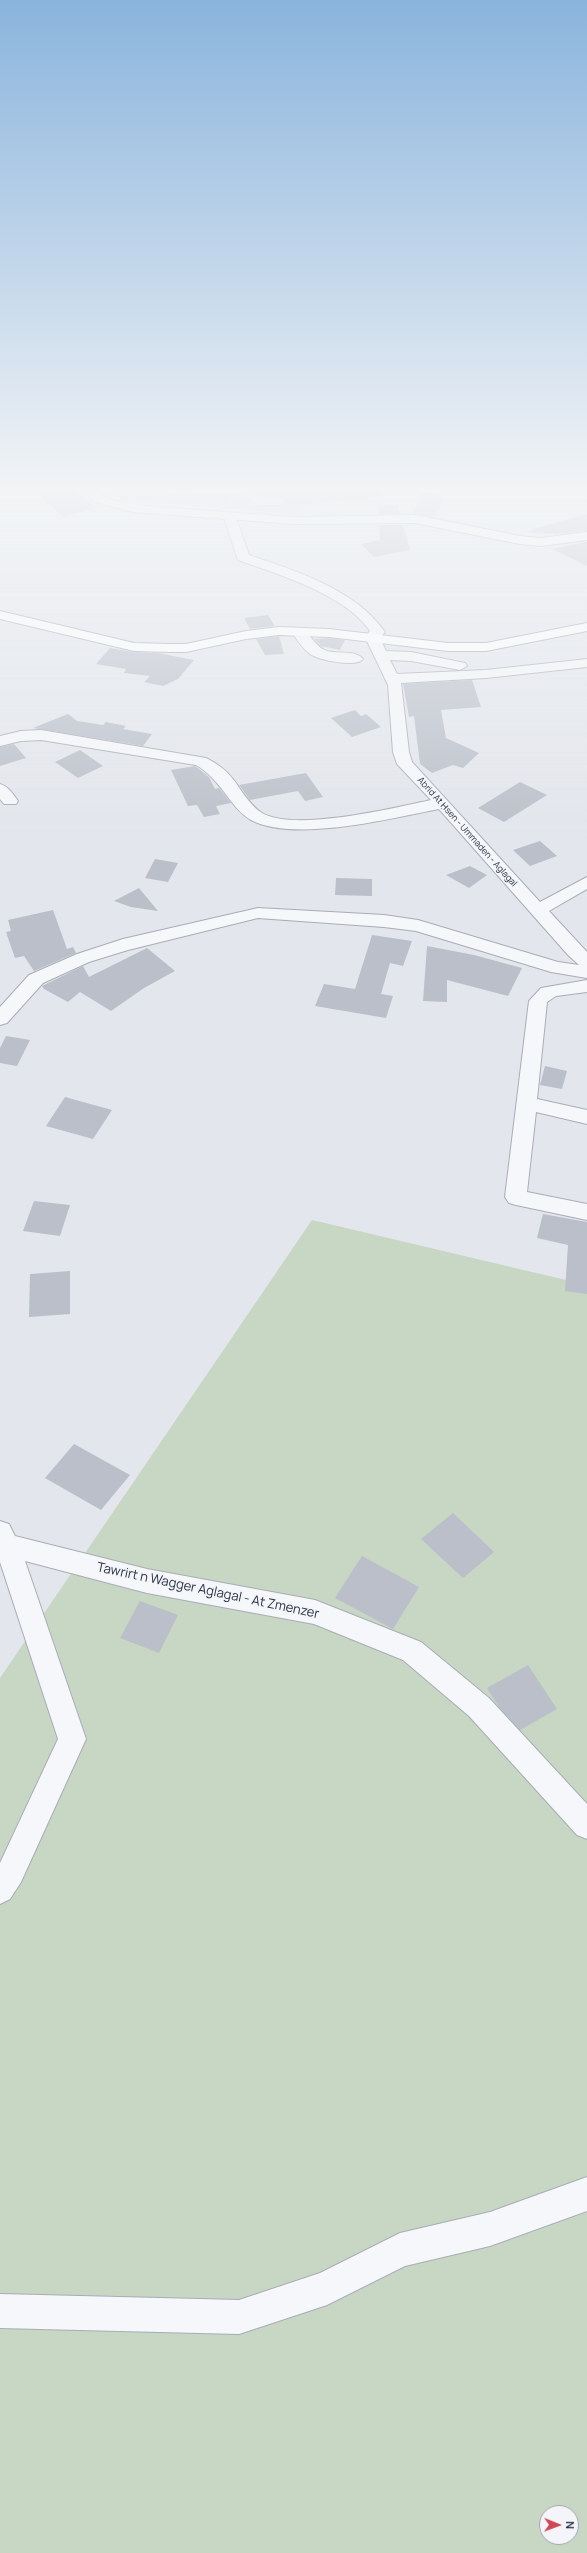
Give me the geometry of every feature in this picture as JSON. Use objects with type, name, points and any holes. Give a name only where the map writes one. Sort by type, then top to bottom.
[{"type":"main road","points":[[0,615],[110,642],[146,648],[186,648],[258,633],[299,632],[372,638],[448,647],[486,647],[587,628]]},
{"type":"street","points":[[349,604],[363,612],[375,625],[378,632],[372,638]]},
{"type":"street","points":[[299,632],[307,647],[315,652],[356,659]]},
{"type":"street","name":"Abrid At Ḥsen - Ummaden - Aglagal","points":[[372,638],[394,679],[404,764],[443,803],[538,910],[587,962]]},
{"type":"street","points":[[382,656],[410,656],[435,663],[466,666],[543,667]]},
{"type":"street","points":[[394,679],[486,674],[587,663]]},
{"type":"street","points":[[0,741],[20,736],[41,735],[200,761],[220,773],[256,816],[268,822],[288,826],[363,817],[443,803]]},
{"type":"street","points":[[538,910],[587,882]]},
{"type":"street","points":[[0,1018],[36,979],[82,958],[123,945],[258,913],[384,921],[418,926],[557,968],[587,972]]},
{"type":"street","points":[[587,986],[549,990],[542,993],[538,1000],[525,1103],[516,1197],[587,1212]]},
{"type":"street","points":[[525,1103],[587,1117]]},
{"type":"street","points":[[0,1889],[11,1872],[72,1739],[4,1538]]},
{"type":"street","name":"Tawrirt n Wagger Aglagal - At Zmenzer","points":[[4,1538],[147,1581],[245,1597],[315,1612],[412,1651],[479,1707],[587,1824]]},
{"type":"street","points":[[0,2311],[240,2317],[327,2288],[400,2250],[490,2229],[587,2194]]},
{"type":"green space","points":[[312,1220],[587,1285],[587,2553],[0,2553],[0,1678]]},
{"type":"building","points":[[268,615],[275,626],[250,629],[244,618]]},
{"type":"building","points":[[279,636],[284,654],[265,655],[256,639]]},
{"type":"building","points":[[329,638],[345,640],[340,650],[321,646],[314,639]]},
{"type":"building","points":[[110,648],[134,652],[158,653],[194,660],[178,679],[163,686],[144,682],[150,676],[124,673],[126,669],[96,664]]},
{"type":"building","points":[[472,680],[481,707],[441,710],[446,738],[479,753],[463,768],[453,765],[432,773],[420,764],[414,716],[409,717],[403,684]]},
{"type":"building","points":[[355,710],[361,716],[366,714],[381,727],[352,737],[331,718]]},
{"type":"building","points":[[68,714],[77,721],[103,725],[106,722],[126,726],[123,729],[152,734],[143,746],[33,728]]},
{"type":"building","points":[[14,744],[26,758],[0,766],[0,747]]},
{"type":"building","points":[[80,750],[103,766],[78,778],[55,762]]},
{"type":"building","points":[[195,766],[209,777],[215,789],[219,788],[231,803],[216,806],[220,814],[204,817],[197,805],[188,806],[171,770]]},
{"type":"building","points":[[306,773],[323,797],[305,801],[298,791],[250,800],[239,785]]},
{"type":"building","points":[[520,782],[547,795],[504,822],[478,808]]},
{"type":"building","points":[[540,841],[557,856],[530,866],[513,850]]},
{"type":"building","points":[[155,859],[178,863],[168,882],[145,878]]},
{"type":"building","points":[[470,866],[487,875],[469,888],[446,875]]},
{"type":"building","points":[[336,878],[372,879],[372,896],[335,895]]},
{"type":"building","points":[[139,888],[158,911],[131,907],[114,901]]},
{"type":"building","points":[[53,910],[67,949],[73,947],[76,953],[34,971],[24,956],[15,958],[6,932],[11,931],[8,920]]},
{"type":"building","points":[[372,935],[412,941],[403,966],[390,963],[381,994],[393,996],[386,1018],[315,1006],[324,984],[355,989]]},
{"type":"building","points":[[427,946],[474,955],[522,968],[508,996],[447,980],[447,1002],[423,1001]]},
{"type":"building","points":[[147,948],[175,971],[144,988],[111,1011],[80,992],[68,1002],[44,989],[42,986],[83,966],[89,977]]},
{"type":"building","points":[[6,1036],[30,1040],[17,1066],[0,1063],[0,1048]]},
{"type":"building","points":[[545,1066],[567,1071],[562,1089],[540,1085]]},
{"type":"building","points":[[65,1097],[112,1110],[93,1139],[46,1126]]},
{"type":"building","points":[[34,1201],[70,1205],[60,1236],[23,1231]]},
{"type":"building","points":[[543,1214],[587,1222],[587,1294],[565,1291],[568,1245],[537,1238]]},
{"type":"building","points":[[70,1271],[70,1314],[29,1317],[30,1274]]},
{"type":"building","points":[[74,1444],[130,1475],[101,1510],[45,1478]]},
{"type":"building","points":[[453,1513],[494,1552],[463,1578],[421,1539]]},
{"type":"building","points":[[362,1556],[419,1587],[393,1629],[335,1598]]},
{"type":"building","points":[[140,1601],[178,1615],[159,1653],[120,1638]]},
{"type":"building","points":[[528,1665],[557,1709],[520,1730],[499,1707],[487,1688]]}]
